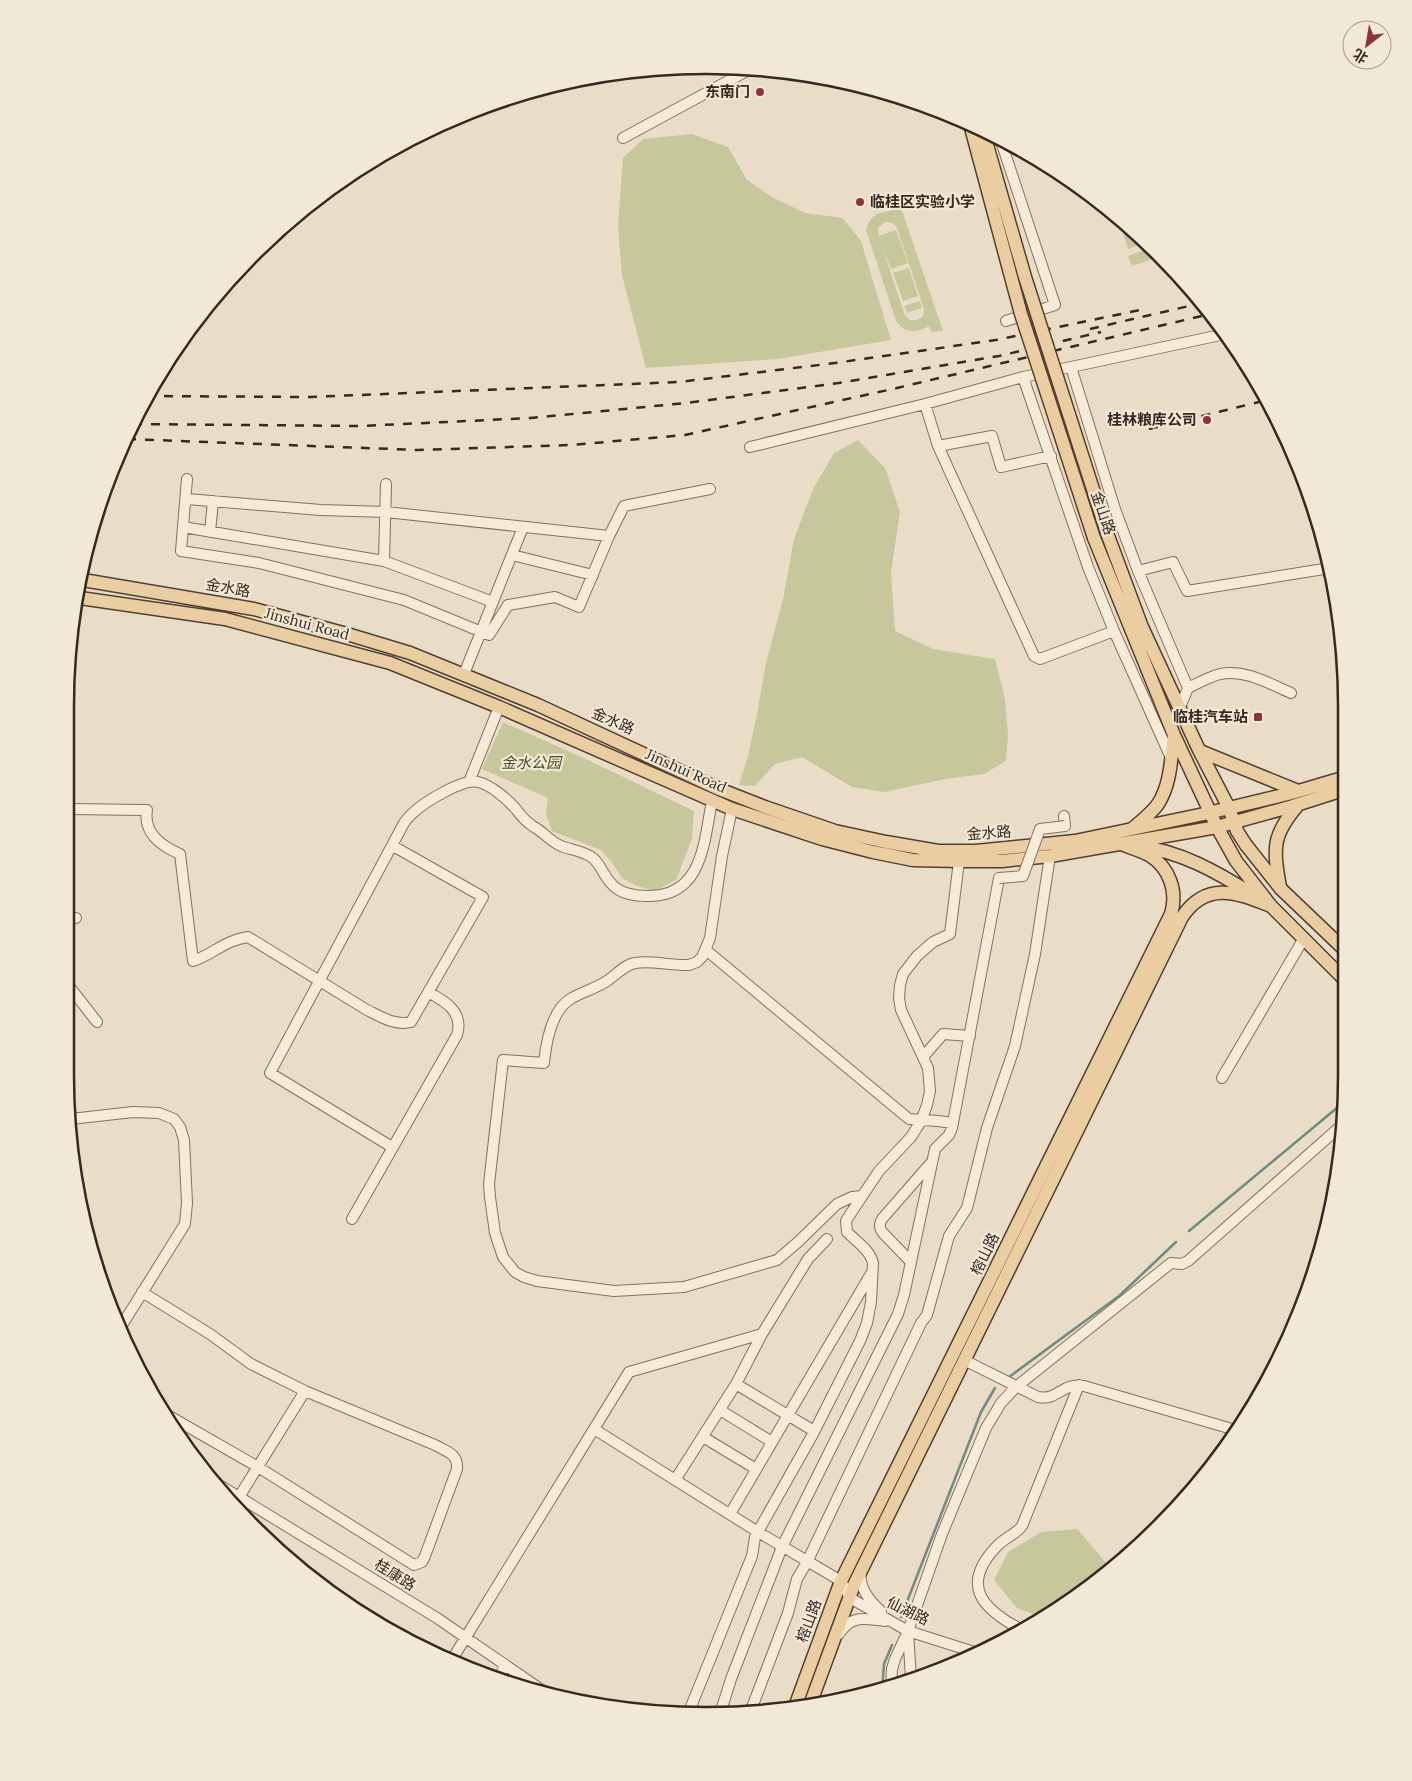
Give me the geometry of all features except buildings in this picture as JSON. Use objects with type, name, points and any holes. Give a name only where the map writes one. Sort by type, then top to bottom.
[{"type":"main road","name":"金山路","points":[[972,133],[1021,314],[1094,538],[1174,735],[1217,827],[1236,861],[1271,906]]},
{"type":"main road","name":"金山路","points":[[986,139],[1025,277],[1108,533],[1142,627],[1229,808],[1233,822],[1246,845],[1281,889],[1338,944]]},
{"type":"main road","name":"金水路","points":[[87,581],[254,609],[410,653],[538,705],[719,789],[765,807],[835,831],[938,851],[967,851],[1075,841],[1229,808],[1338,779]]},
{"type":"main road","name":"Jinshui Road","points":[[83,598],[225,619],[390,663],[499,707],[732,809],[794,830],[872,852],[913,860],[1002,861],[1050,856],[1217,827],[1298,805],[1338,792]]},
{"type":"main road","points":[[1132,829],[1158,804],[1165,790],[1174,735]]},
{"type":"main road","points":[[1200,751],[1298,791]]},
{"type":"main road","points":[[1281,889],[1276,866],[1276,842],[1285,820],[1298,805]]},
{"type":"main road","points":[[1119,843],[1149,847],[1206,866],[1271,906],[1338,973]]},
{"type":"main road","name":"榕山路","points":[[797,1701],[841,1582],[1171,914],[1174,894],[1168,875],[1149,855],[1119,843]]},
{"type":"main road","name":"榕山路","points":[[813,1698],[854,1585],[1182,917],[1195,901],[1218,893],[1228,892],[1271,906]]},
{"type":"street","points":[[623,138],[740,75]]},
{"type":"street","points":[[1003,148],[1055,305],[1006,321]]},
{"type":"street","points":[[750,447],[925,404],[1023,376],[1218,335]]},
{"type":"street","points":[[1071,367],[1116,509],[1138,571],[1188,688]]},
{"type":"street","points":[[1023,376],[1088,567],[1114,631],[1171,758]]},
{"type":"street","points":[[925,404],[938,446],[1034,656],[1040,659],[1114,631]]},
{"type":"street","points":[[938,446],[992,436],[1001,467],[1051,456]]},
{"type":"street","points":[[187,479],[187,499],[181,551],[259,562],[404,600],[489,635],[508,605],[556,597],[580,607],[609,536],[624,506],[710,489]]},
{"type":"street","points":[[384,561],[386,484]]},
{"type":"street","points":[[187,499],[320,510],[386,512],[609,536]]},
{"type":"street","points":[[210,532],[213,501]]},
{"type":"street","points":[[464,674],[523,527]]},
{"type":"street","points":[[183,528],[384,561],[493,602]]},
{"type":"street","points":[[512,555],[593,575]]},
{"type":"street","points":[[1138,571],[1173,562],[1187,591],[1323,569]]},
{"type":"street","points":[[1180,707],[1188,688],[1220,674],[1240,673],[1253,676],[1291,693]]},
{"type":"street","points":[[469,782],[499,707]]},
{"type":"street","points":[[392,1147],[270,1073],[404,823],[413,812],[432,799],[469,782],[478,782],[499,794],[530,824],[541,831],[544,836],[593,858],[606,879],[615,888],[624,893],[656,896],[675,891],[687,882],[695,870],[702,853],[712,801]]},
{"type":"street","points":[[74,809],[147,810],[145,821],[152,835],[165,848],[180,854],[193,961],[206,957],[236,939],[248,937],[367,1010],[398,1023],[411,1022],[483,897],[393,846]]},
{"type":"street","points":[[732,809],[722,856],[710,938],[702,957],[689,965],[638,962],[627,966],[606,982],[570,999],[564,1006],[549,1032],[544,1063],[503,1060],[489,1184],[495,1233],[503,1257],[515,1272],[537,1281],[614,1291],[684,1287],[777,1260],[837,1204],[852,1197],[862,1196]]},
{"type":"street","points":[[722,1707],[731,1679],[782,1547],[898,1314],[935,1149],[948,1135],[953,1123],[999,878],[1023,876],[1040,829],[1064,821]]},
{"type":"street","points":[[753,1705],[788,1613],[797,1579],[808,1562],[921,1322],[928,1315],[949,1236],[967,1208],[987,1128],[1015,1046],[1035,954],[1050,856]]},
{"type":"street","points":[[691,1707],[752,1556],[755,1538],[814,1431],[860,1341],[867,1323],[872,1302],[871,1258],[846,1228],[846,1220],[880,1171],[911,1137],[922,1121],[930,1091],[928,1068],[901,1010],[899,998],[900,985],[903,974],[917,956],[933,942],[950,934],[959,862]]},
{"type":"street","points":[[1222,1078],[1304,938]]},
{"type":"street","points":[[706,950],[909,1120],[953,1123]]},
{"type":"street","points":[[352,1219],[453,1044],[459,1029],[456,1014],[450,1006],[428,992]]},
{"type":"street","points":[[74,993],[97,1022]]},
{"type":"street","points":[[922,1057],[942,1034],[970,1036]]},
{"type":"street","points":[[75,1119],[133,1112],[159,1113],[174,1119],[180,1127],[184,1140],[187,1203],[185,1224],[124,1322]]},
{"type":"street","points":[[892,1679],[893,1664],[908,1631],[942,1534],[986,1428],[1001,1403],[1016,1387],[1170,1263],[1182,1264],[1188,1260],[1336,1131]]},
{"type":"street","points":[[910,1262],[880,1229],[880,1222],[932,1163]]},
{"type":"street","points":[[675,1480],[736,1384],[762,1334],[808,1259],[827,1239]]},
{"type":"street","points":[[730,1514],[872,1271]]},
{"type":"street","points":[[142,1292],[210,1334],[251,1364],[305,1391],[435,1445],[458,1460],[458,1469],[425,1556],[422,1562],[417,1564],[409,1562],[258,1467],[175,1419]]},
{"type":"street","points":[[455,1655],[629,1372],[762,1334]]},
{"type":"street","points":[[964,1360],[1038,1397],[1046,1398],[1053,1396],[1069,1386],[1078,1385],[1230,1428]]},
{"type":"street","points":[[736,1384],[814,1431]]},
{"type":"street","points":[[1016,1626],[992,1611],[978,1592],[976,1583],[990,1555],[1006,1538],[1022,1526],[1078,1385]]},
{"type":"street","points":[[239,1498],[305,1391]]},
{"type":"street","points":[[720,1410],[772,1442]]},
{"type":"street","points":[[594,1429],[782,1547],[829,1574],[841,1582],[850,1598]]},
{"type":"street","points":[[703,1437],[756,1469]]},
{"type":"street","name":"桂康路","points":[[233,1494],[437,1618],[530,1682]]},
{"type":"street","points":[[862,1569],[860,1579],[865,1592],[875,1606],[892,1622]]},
{"type":"street","points":[[829,1574],[847,1570]]},
{"type":"street","points":[[829,1574],[835,1585],[835,1598]]},
{"type":"street","name":"仙湖路","points":[[850,1598],[908,1631],[968,1650]]},
{"type":"street","points":[[834,1641],[844,1625],[852,1620],[865,1618],[892,1622]]},
{"type":"street","points":[[908,1631],[911,1673]]},
{"type":"street","points":[[501,1673],[505,1666]]},
{"type":"green space","points":[[692,134],[728,147],[747,180],[772,197],[805,213],[843,218],[861,241],[891,340],[778,359],[646,368],[622,275],[618,226],[623,158],[643,139]]},
{"type":"green space","points":[[899,202],[943,331],[931,332],[929,326],[924,329],[911,331],[903,328],[896,321],[866,230],[870,221],[875,216],[881,212],[890,211],[888,206]],"holes":[[[885,222],[893,223],[897,228],[924,309],[923,316],[917,320],[910,320],[905,316],[882,246],[891,269],[908,263],[896,230],[879,236],[878,228]]]},
{"type":"green space","points":[[1122,230],[1138,245],[1128,249]]},
{"type":"green space","points":[[1144,250],[1153,259],[1132,266],[1128,256]]},
{"type":"green space","points":[[909,268],[918,296],[903,301],[893,273]]},
{"type":"green space","points":[[920,301],[922,308],[907,313],[904,306]]},
{"type":"green space","points":[[858,440],[885,468],[900,512],[891,572],[895,631],[933,649],[995,659],[1005,699],[1008,735],[1006,761],[984,774],[946,779],[884,792],[852,787],[802,757],[775,764],[755,786],[739,785],[748,756],[766,663],[783,599],[794,539],[813,489],[834,453]]},
{"type":"green space","name":"金水公园","points":[[503,722],[694,811],[692,839],[676,880],[654,891],[635,885],[622,878],[601,850],[552,831],[546,815],[548,798],[482,769]]},
{"type":"green space","points":[[1077,1529],[1107,1564],[1091,1577],[1035,1615],[1017,1608],[994,1580],[1008,1552],[1041,1532]]},
{"type":"waterway","points":[[1189,1231],[1337,1108]]},
{"type":"waterway","points":[[1009,1377],[1119,1296],[1176,1242]]},
{"type":"waterway","points":[[901,1617],[981,1412],[995,1388]]},
{"type":"waterway","points":[[883,1682],[884,1664],[892,1645]]},
{"type":"railway","points":[[1090,329],[1194,305]]},
{"type":"railway","points":[[155,396],[310,397],[679,382],[835,363],[996,340],[1140,310]]},
{"type":"railway","points":[[133,439],[418,450],[571,445],[685,435],[897,388],[1203,316]]},
{"type":"railway","points":[[140,424],[361,426],[531,418],[686,403],[839,383],[999,356],[1101,332]]},
{"type":"railway","points":[[1149,429],[1260,402]]},
{"type":"place","name":"东南门","points":[[760,92]]},
{"type":"place","name":"临桂区实验小学","points":[[860,202]]},
{"type":"place","name":"桂林粮库公司","points":[[1207,420]]},
{"type":"place","name":"临桂汽车站","points":[[1258,717]]}]
